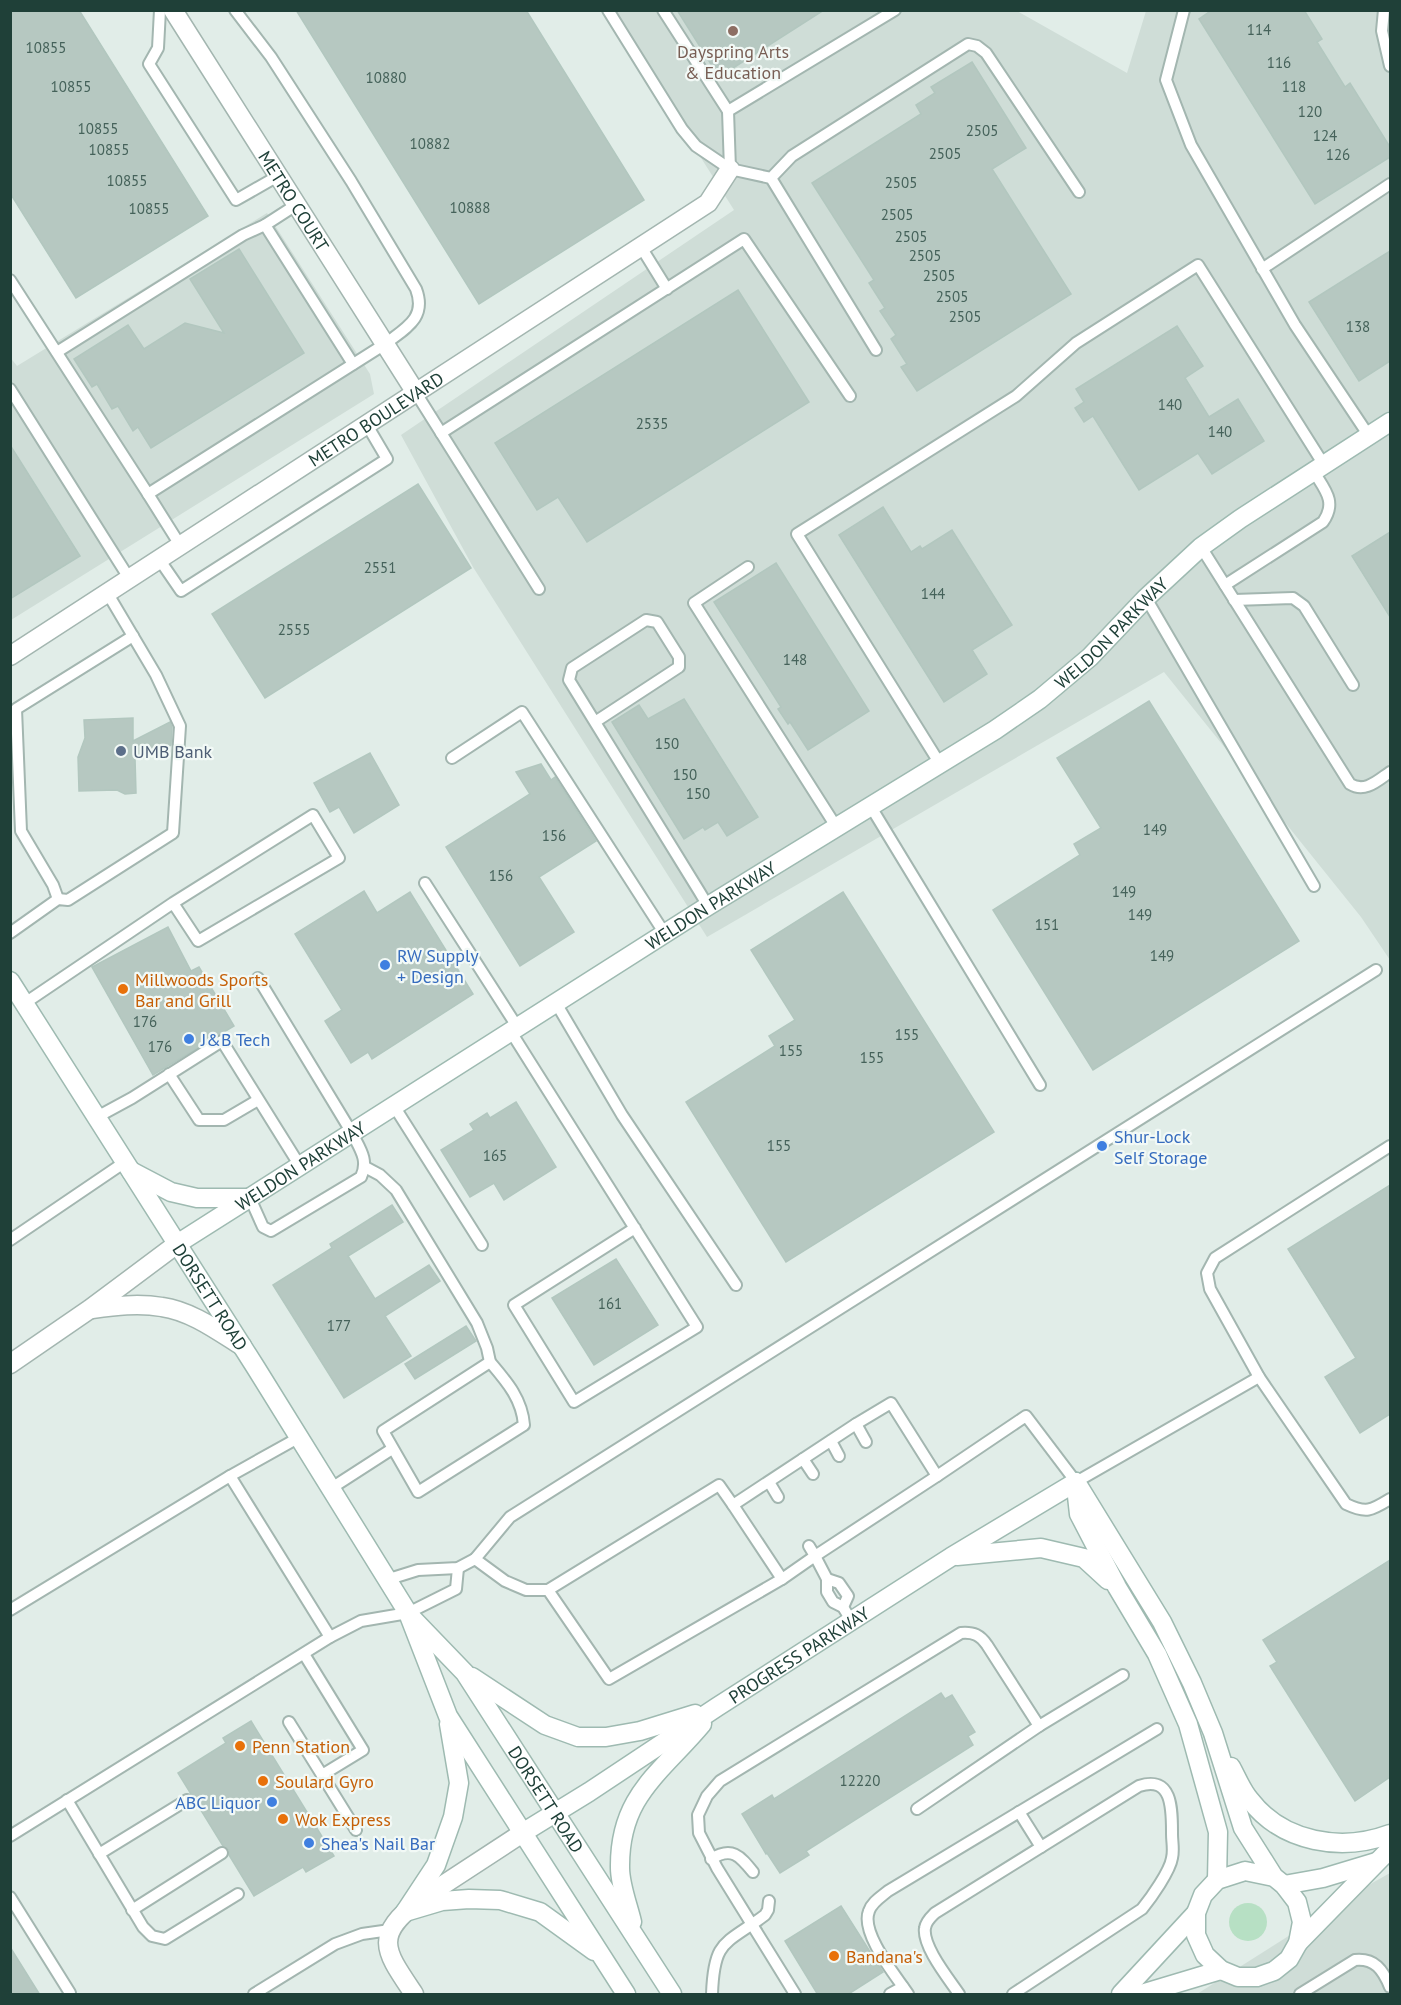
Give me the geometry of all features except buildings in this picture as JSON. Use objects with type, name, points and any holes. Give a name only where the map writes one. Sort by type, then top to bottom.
[{"type":"street","name":"METRO COURT","points":[[173,10],[416,393]]},
{"type":"street","name":"METRO BOULEVARD","points":[[10,656],[708,203],[730,169]]},
{"type":"street","name":"WELDON PARKWAY","points":[[10,1364],[90,1309],[177,1244],[708,906],[940,764],[1040,699],[1090,657],[1146,598],[1202,547],[1240,519],[1390,423]]},
{"type":"street","name":"DORSETT ROAD","points":[[10,981],[242,1346],[386,1580],[408,1613],[465,1673],[672,1995]]},
{"type":"street","points":[[127,1166],[171,1192],[197,1198],[250,1198]]},
{"type":"street","points":[[90,1309],[133,1304],[165,1307],[200,1320],[242,1346]]},
{"type":"street","points":[[1076,1482],[1079,1514],[1117,1587],[1157,1654],[1188,1724],[1218,1832],[1217,1880]]},
{"type":"street","points":[[1076,1482],[1162,1622],[1213,1733],[1248,1799],[1281,1829],[1316,1841],[1356,1842],[1390,1834]]},
{"type":"street","name":"PROGRESS PARKWAY","points":[[405,1912],[448,1881],[589,1792],[717,1707],[848,1615],[1076,1482]]},
{"type":"street","points":[[951,1557],[1041,1548],[1084,1558],[1117,1587]]},
{"type":"street","name":"DORSETT ROAD","points":[[408,1613],[448,1716],[626,1995]]},
{"type":"street","points":[[465,1673],[545,1725],[578,1737],[606,1737],[640,1731],[717,1707]]},
{"type":"street","points":[[635,1935],[620,1870],[623,1828],[638,1794],[717,1707]]},
{"type":"street","points":[[414,1995],[389,1953],[388,1940],[390,1930],[405,1912],[436,1865],[453,1817],[459,1784],[448,1716]]},
{"type":"street","points":[[1213,1733],[1239,1818],[1279,1881],[1296,1902],[1302,1922],[1298,1943]]},
{"type":"street","points":[[1196,1913],[1196,1935],[1205,1955],[1221,1970],[1238,1977],[1257,1977],[1274,1971],[1289,1959],[1298,1943],[1338,1905],[1384,1855]]},
{"type":"street","points":[[1121,1995],[1196,1913],[1203,1895],[1217,1880],[1245,1871],[1279,1881],[1323,1878],[1384,1855]]},
{"type":"street","points":[[405,1912],[442,1901],[500,1900],[540,1912],[605,1960]]},
{"type":"street","points":[[1141,1995],[1221,1970]]},
{"type":"lane","points":[[160,10],[158,48],[149,64],[236,201],[278,176]]},
{"type":"lane","points":[[148,494],[385,344],[405,328],[419,311],[421,301],[351,181],[271,57],[235,10]]},
{"type":"lane","points":[[608,10],[682,129],[696,146],[730,169],[771,178],[876,350]]},
{"type":"lane","points":[[663,10],[728,111],[730,169]]},
{"type":"lane","points":[[728,111],[895,10]]},
{"type":"lane","points":[[1184,10],[1166,80],[1191,145],[1295,325],[1369,436]]},
{"type":"lane","points":[[1384,10],[1382,32],[1390,66]]},
{"type":"lane","points":[[771,178],[792,156],[968,44],[977,46],[986,53],[1079,192]]},
{"type":"lane","points":[[1262,269],[1390,184]]},
{"type":"lane","points":[[57,352],[296,204]]},
{"type":"lane","points":[[265,225],[353,364]]},
{"type":"lane","points":[[441,433],[744,239],[850,396]]},
{"type":"lane","points":[[641,247],[667,289]]},
{"type":"lane","points":[[940,764],[797,534],[1016,396],[1076,343],[1198,265],[1319,468],[1331,504],[1330,512],[1323,522],[1225,585]]},
{"type":"lane","points":[[10,280],[180,545]]},
{"type":"lane","points":[[10,389],[129,578]]},
{"type":"lane","points":[[416,393],[539,589]]},
{"type":"lane","points":[[159,559],[181,591],[387,459],[367,425]]},
{"type":"lane","points":[[1202,547],[1350,784],[1356,788],[1368,786],[1390,772]]},
{"type":"lane","points":[[748,567],[694,603],[837,828]]},
{"type":"lane","points":[[10,933],[58,899],[68,900],[173,833],[180,726],[156,675],[108,594]]},
{"type":"lane","points":[[1146,598],[1314,886]]},
{"type":"lane","points":[[1234,600],[1293,598],[1299,601],[1353,685]]},
{"type":"lane","points":[[595,722],[679,667],[680,657],[657,622],[646,620],[572,668],[569,680],[708,906]]},
{"type":"lane","points":[[58,899],[53,885],[21,831],[16,709],[133,636]]},
{"type":"lane","points":[[452,758],[522,712],[665,934]]},
{"type":"lane","points":[[871,807],[1040,1085]]},
{"type":"lane","points":[[25,1003],[173,903],[313,815],[339,858],[198,941],[173,903]]},
{"type":"lane","points":[[425,883],[697,1326],[574,1402],[514,1305],[635,1228]]},
{"type":"lane","points":[[386,1580],[418,1570],[459,1568],[475,1559],[510,1517],[1376,970]]},
{"type":"lane","points":[[250,1198],[263,1227],[271,1231],[361,1177],[365,1167],[362,1153],[352,1133],[258,978]]},
{"type":"lane","points":[[556,1004],[622,1115],[736,1285]]},
{"type":"lane","points":[[97,1118],[222,1041],[300,1166]]},
{"type":"lane","points":[[169,1074],[199,1120],[224,1120],[258,1100]]},
{"type":"lane","points":[[394,1106],[482,1245]]},
{"type":"lane","points":[[1390,1146],[1215,1258],[1207,1273],[1210,1290],[1259,1377],[1346,1504],[1360,1511],[1376,1508],[1390,1499]]},
{"type":"lane","points":[[10,1240],[127,1166]]},
{"type":"lane","points":[[365,1167],[380,1175],[396,1190],[477,1323],[490,1362],[507,1382],[523,1412],[524,1425],[418,1492],[383,1431],[490,1362]]},
{"type":"lane","points":[[548,1590],[609,1679],[782,1579],[815,1556],[849,1527],[876,1516],[899,1494],[937,1476],[1026,1416],[1076,1482],[1259,1377]]},
{"type":"lane","points":[[732,1505],[891,1403],[937,1476]]},
{"type":"lane","points":[[856,1424],[866,1442]]},
{"type":"lane","points":[[10,1610],[230,1476],[298,1438]]},
{"type":"lane","points":[[831,1441],[838,1455]]},
{"type":"lane","points":[[330,1489],[392,1449]]},
{"type":"lane","points":[[803,1459],[813,1474]]},
{"type":"lane","points":[[230,1476],[330,1637]]},
{"type":"lane","points":[[769,1482],[778,1497]]},
{"type":"lane","points":[[475,1559],[505,1581],[526,1590],[548,1590],[719,1485],[782,1579]]},
{"type":"lane","points":[[870,1506],[876,1516]]},
{"type":"lane","points":[[809,1546],[827,1579],[839,1583],[848,1596],[848,1615]]},
{"type":"lane","points":[[10,1836],[330,1637],[361,1621],[408,1613],[456,1589],[459,1568]]},
{"type":"lane","points":[[795,1995],[711,1859],[699,1833],[698,1815],[707,1796],[720,1781],[962,1633],[972,1632],[981,1637],[1040,1726]]},
{"type":"lane","points":[[304,1654],[363,1750],[322,1775]]},
{"type":"lane","points":[[917,1809],[1040,1726],[1123,1675]]},
{"type":"lane","points":[[290,1722],[356,1830]]},
{"type":"lane","points":[[890,1995],[905,1991],[874,1941],[868,1923],[870,1908],[888,1891],[1157,1729]]},
{"type":"lane","points":[[959,1995],[929,1947],[924,1930],[928,1920],[935,1913],[1139,1786],[1149,1783],[1159,1785],[1166,1792],[1172,1814],[1172,1858],[1154,1894],[1142,1909],[1013,1995]]},
{"type":"lane","points":[[67,1800],[132,1910],[152,1936],[165,1939],[238,1894]]},
{"type":"lane","points":[[99,1854],[187,1800]]},
{"type":"lane","points":[[1019,1812],[1041,1847]]},
{"type":"lane","points":[[132,1910],[222,1853]]},
{"type":"lane","points":[[711,1859],[720,1853],[735,1854],[743,1859],[753,1872]]},
{"type":"lane","points":[[10,1896],[70,1993]]},
{"type":"lane","points":[[712,1995],[713,1967],[718,1952],[731,1938],[765,1915],[769,1901]]},
{"type":"lane","points":[[254,1995],[335,1944],[362,1934],[390,1930]]},
{"type":"lane","points":[[1300,1995],[1355,1960],[1366,1959],[1377,1966],[1390,1987]]},
{"type":"shaded area","points":[[608,11],[1017,11],[1127,73],[1146,11],[1390,11],[1390,960],[1361,917],[1164,672],[707,937],[473,567],[401,435],[734,210]]},
{"type":"shaded area","points":[[267,213],[370,374],[374,394],[11,620],[10,357],[17,366]]},
{"type":"shaded area","points":[[1390,1873],[1390,1994],[1197,1994],[1374,1882]]},
{"type":"green space","points":[[1248,1903],[1255,1904],[1261,1909],[1266,1915],[1266,1929],[1261,1935],[1255,1940],[1248,1941],[1241,1940],[1235,1935],[1230,1929],[1229,1922],[1230,1915],[1235,1909],[1241,1904]]},
{"type":"place","name":"Dayspring Arts & Education","points":[[733,31]]},
{"type":"place","name":"UMB Bank","points":[[121,751]]},
{"type":"place","name":"RW Supply + Design","points":[[385,965]]},
{"type":"place","name":"Millwoods Sports Bar and Grill","points":[[123,989]]},
{"type":"place","name":"J&B Tech","points":[[189,1039]]},
{"type":"place","name":"Shur-Lock Self Storage","points":[[1102,1146]]},
{"type":"place","name":"Penn Station","points":[[240,1746]]},
{"type":"place","name":"Soulard Gyro","points":[[263,1781]]},
{"type":"place","name":"ABC Liquor","points":[[272,1802]]},
{"type":"place","name":"Wok Express","points":[[283,1819]]},
{"type":"place","name":"Shea's Nail Bar","points":[[309,1843]]},
{"type":"place","name":"Bandana's","points":[[834,1956]]}]
